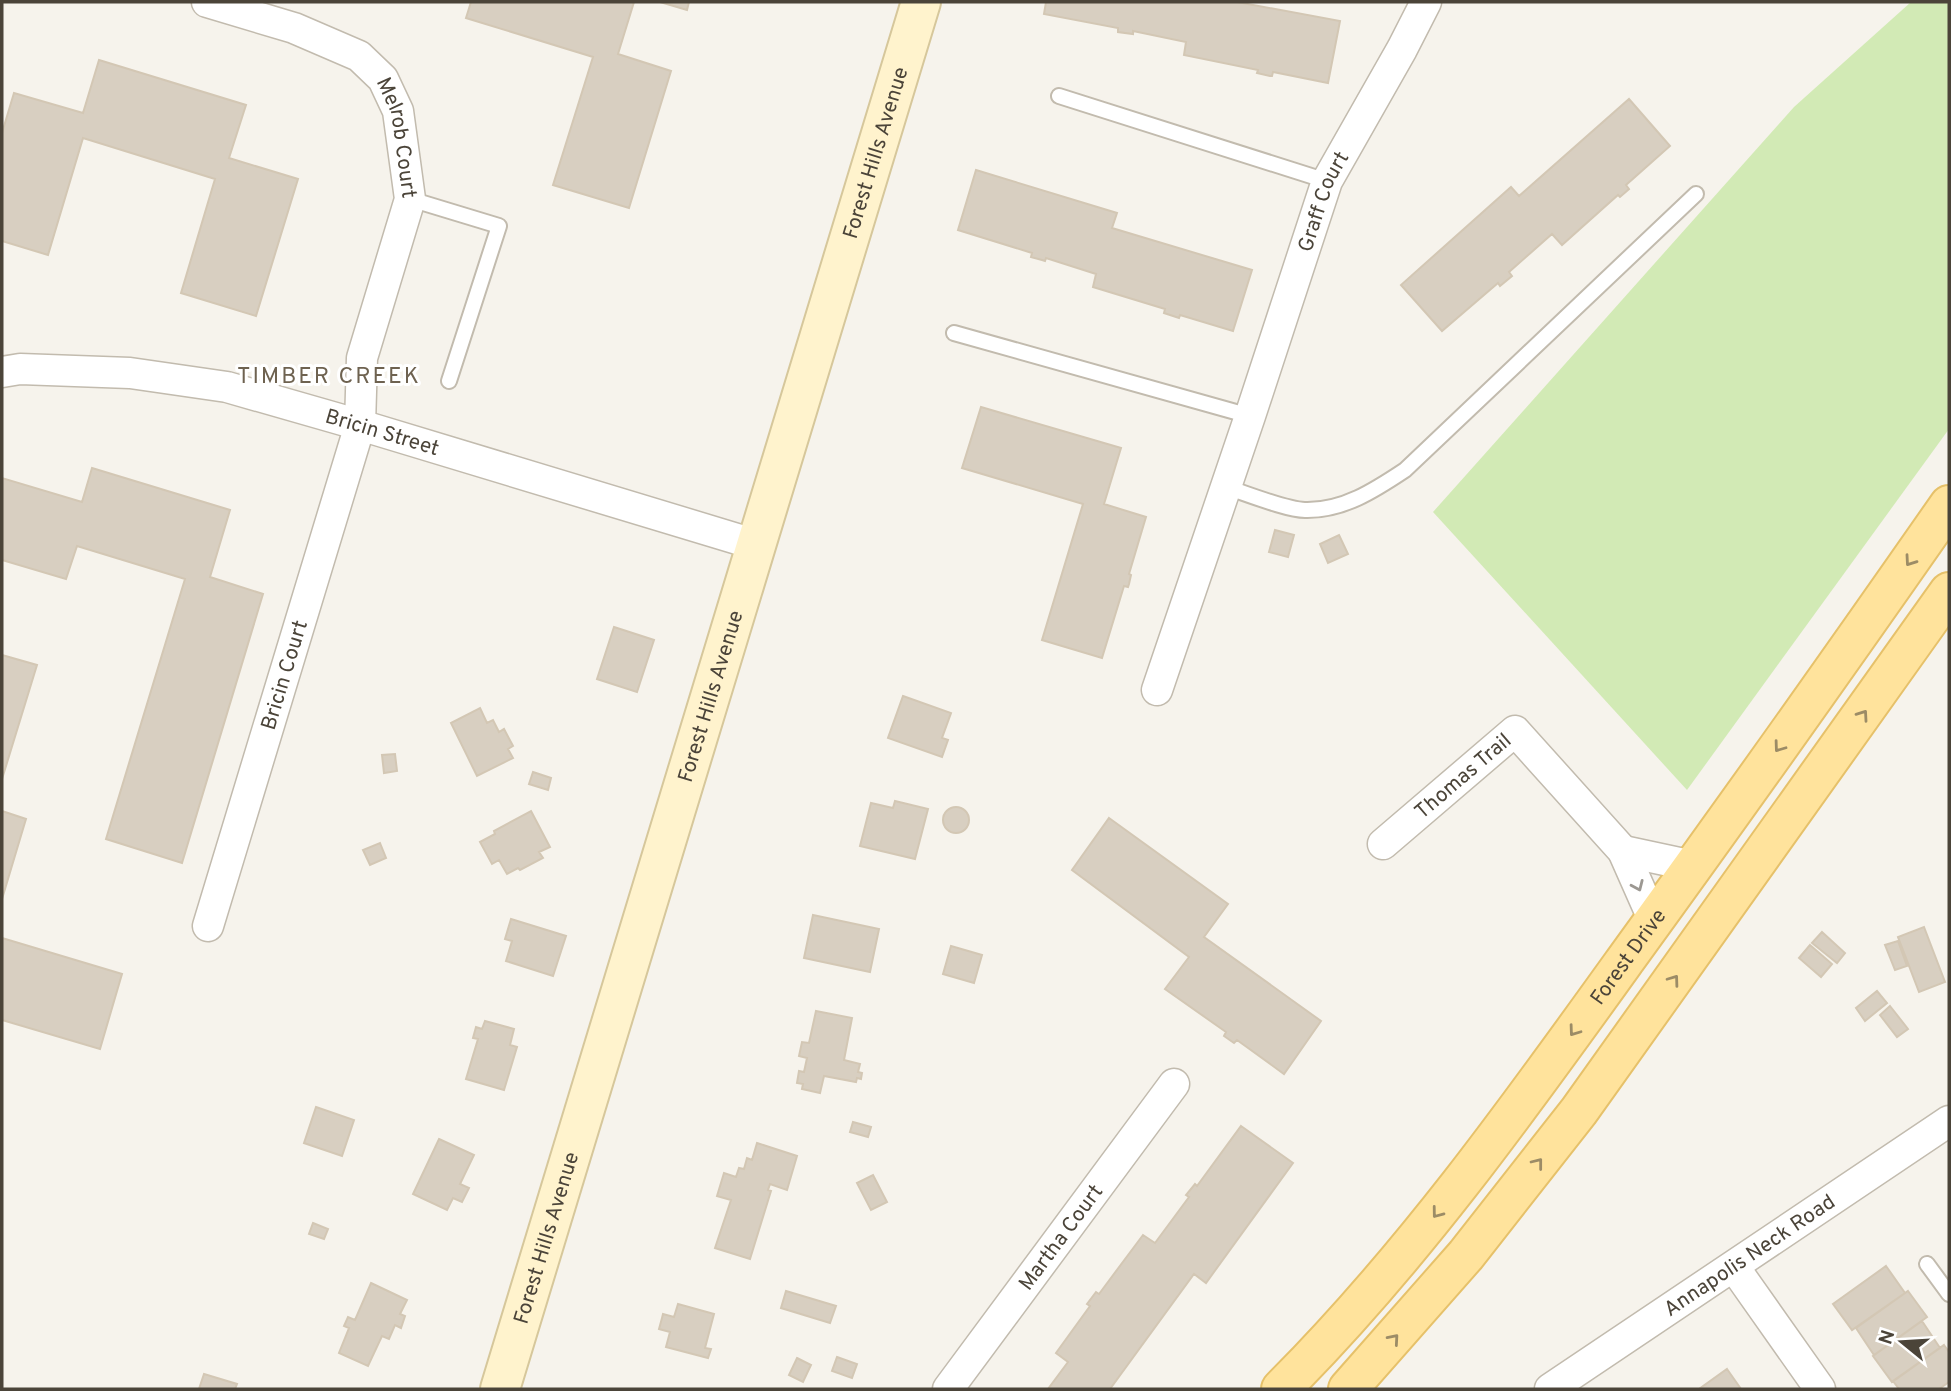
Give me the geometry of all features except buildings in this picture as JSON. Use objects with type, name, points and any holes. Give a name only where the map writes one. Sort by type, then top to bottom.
[{"type":"main road","name":"Forest Drive","points":[[1281,1389],[1322,1349],[1423,1231],[1561,1050],[1949,505]]},
{"type":"main road","points":[[1348,1389],[1466,1255],[1579,1111],[1949,592]]},
{"type":"street","name":"Melrob Court","points":[[207,2],[295,28],[359,56],[383,79],[398,111],[410,199],[362,358],[360,425]]},
{"type":"street","name":"Forest Hills Avenue","points":[[500,1389],[921,2]]},
{"type":"street","name":"Graff Court","points":[[1157,690],[1327,181],[1426,2]]},
{"type":"street","name":"Bricin Street","points":[[2,373],[20,369],[117,372],[227,387],[757,545]]},
{"type":"street","name":"Bricin Court","points":[[208,926],[360,425]]},
{"type":"street","name":"Thomas Trail","points":[[1383,844],[1515,731],[1623,851],[1654,921]]},
{"type":"street","points":[[1623,851],[1693,866]]},
{"type":"street","name":"Martha Court","points":[[948,1389],[1174,1084]]},
{"type":"street","name":"Annapolis Neck Road","points":[[1550,1389],[1949,1121]]},
{"type":"street","points":[[1734,1267],[1821,1389]]},
{"type":"lane","points":[[1059,96],[1327,181]]},
{"type":"lane","points":[[1226,488],[1303,511],[1333,508],[1376,489],[1405,470],[1696,194]]},
{"type":"lane","points":[[410,199],[499,226],[449,381]]},
{"type":"lane","points":[[954,332],[1250,416]]},
{"type":"lane","points":[[1927,1264],[1949,1293]]},
{"type":"green space","points":[[1911,2],[1949,2],[1949,429],[1687,790],[1433,512],[1794,107]]},
{"type":"district","name":"TIMBER CREEK","points":[[329,375]]}]
